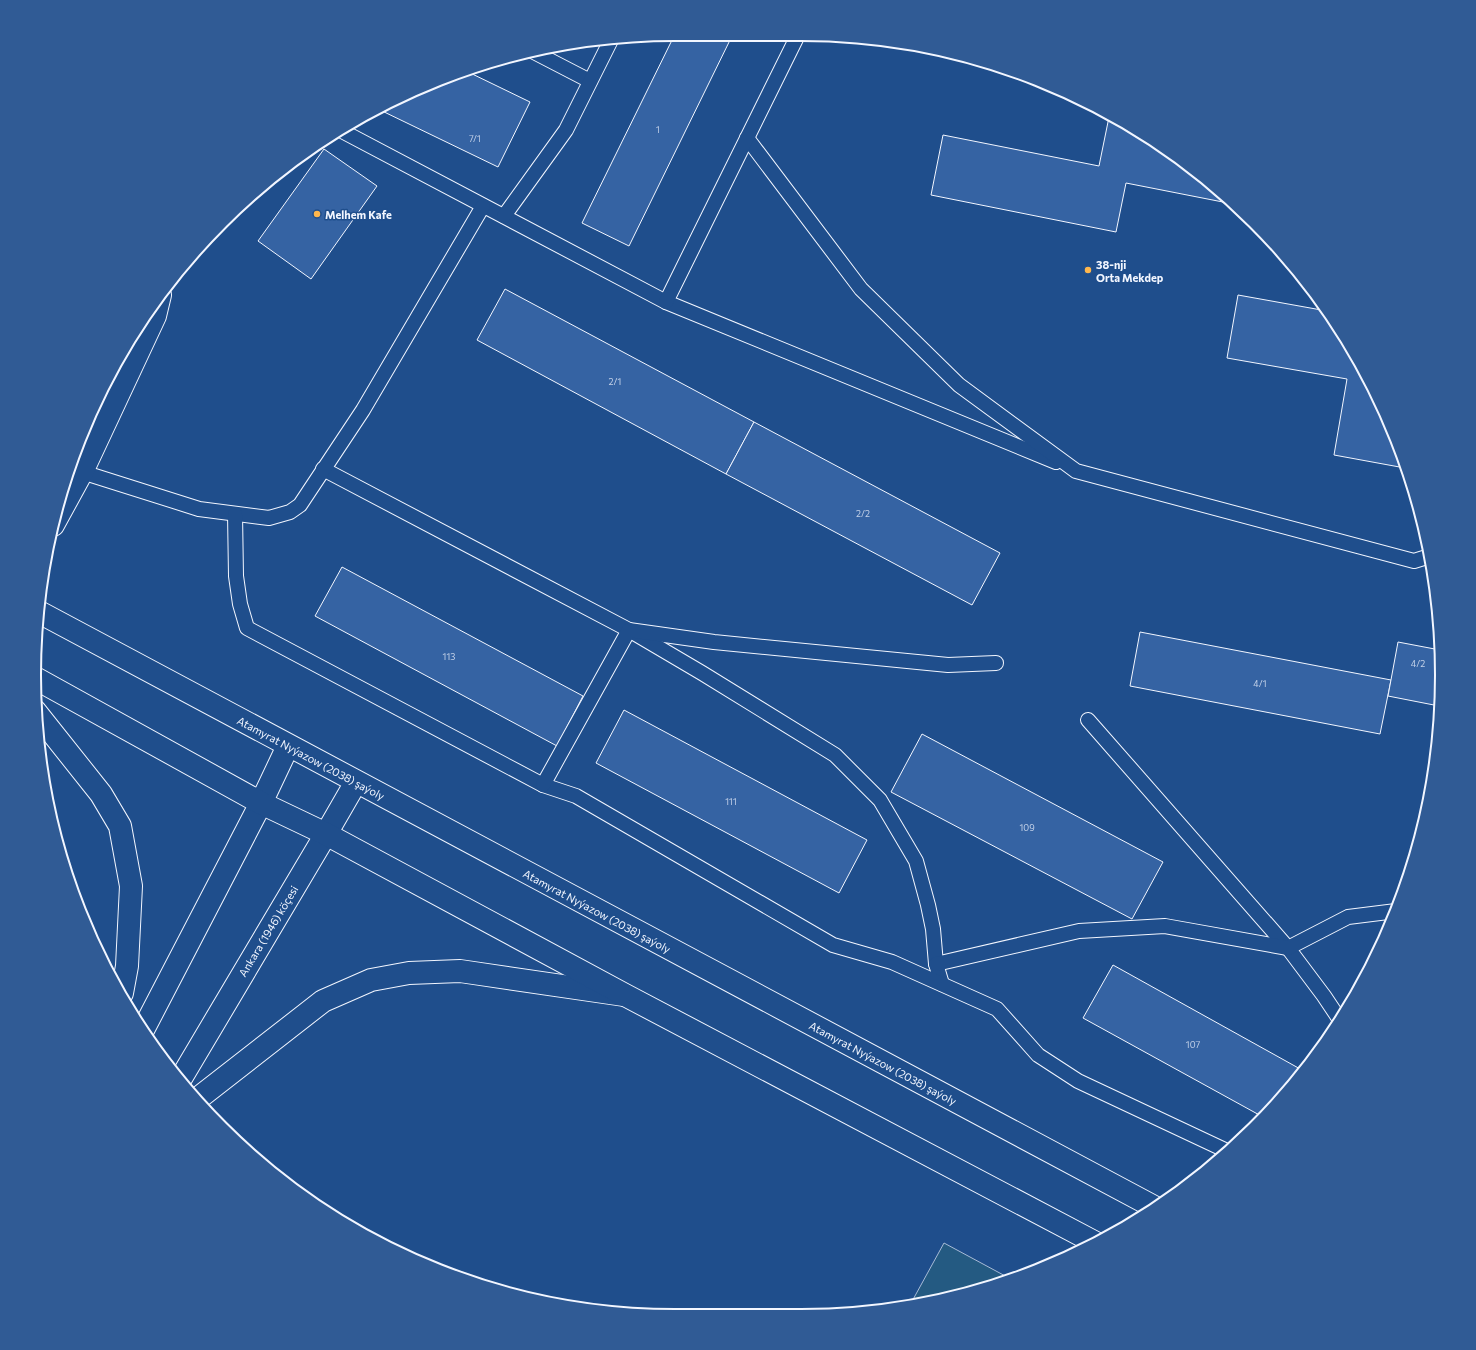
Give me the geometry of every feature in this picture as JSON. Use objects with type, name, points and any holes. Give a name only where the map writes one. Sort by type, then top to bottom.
[{"type":"main road","points":[[66,502],[82,472],[156,312]]},
{"type":"main road","name":"Atamyrat Nyýazow (2038) şaýoly","points":[[44,615],[1149,1204]]},
{"type":"main road","points":[[41,681],[261,803],[326,834],[625,995],[1089,1240]]},
{"type":"main road","points":[[42,720],[101,794],[120,826],[132,886],[127,966],[123,987]]},
{"type":"main road","points":[[146,1024],[261,803],[288,746]]},
{"type":"main road","name":"Ankara (1946) köçesi","points":[[183,1075],[356,782]]},
{"type":"main road","points":[[201,1096],[323,1001],[371,980],[409,973],[460,971],[625,995]]},
{"type":"lane","points":[[666,302],[795,41]]},
{"type":"lane","points":[[504,216],[566,130],[609,44]]},
{"type":"lane","points":[[541,56],[590,81]]},
{"type":"lane","points":[[346,133],[666,302],[1076,470],[1414,561],[1424,558]]},
{"type":"lane","points":[[747,138],[861,289],[959,385],[1076,470]]},
{"type":"lane","points":[[82,472],[199,510],[269,518],[290,512],[300,505],[363,410],[483,206]]},
{"type":"lane","points":[[323,469],[629,630],[702,672],[835,755],[880,800],[916,861],[929,911],[933,930],[936,964],[942,984]]},
{"type":"lane","points":[[235,514],[236,576],[240,604],[247,628],[543,785],[576,796],[833,944],[892,962],[997,1009],[1038,1055],[1078,1081],[1222,1149]]},
{"type":"lane","points":[[629,630],[714,642],[948,665],[996,663]]},
{"type":"lane","points":[[543,785],[629,630]]},
{"type":"lane","points":[[1088,720],[1288,948],[1336,1014]]},
{"type":"lane","points":[[936,964],[1079,931],[1165,926],[1288,948],[1348,917],[1389,913]]},
{"type":"shaded area","points":[[944,1243],[1004,1275],[965,1287],[913,1299]]},
{"type":"building","points":[[672,41],[730,41],[629,246],[582,223]]},
{"type":"building","points":[[473,74],[530,102],[498,167],[384,112],[432,89]]},
{"type":"building","points":[[1108,121],[1153,148],[1187,172],[1223,202],[1126,183],[1116,232],[931,195],[943,135],[1099,166]]},
{"type":"building","name":"Melhem Kafe","points":[[324,149],[377,186],[311,279],[258,241]]},
{"type":"building","points":[[505,289],[754,422],[726,474],[477,340]]},
{"type":"building","points":[[1238,295],[1318,309],[1350,358],[1370,395],[1387,432],[1400,467],[1334,455],[1347,379],[1227,358]]},
{"type":"building","points":[[754,422],[1000,553],[972,605],[726,474]]},
{"type":"building","points":[[342,567],[583,696],[557,746],[315,616]]},
{"type":"building","points":[[1140,632],[1391,680],[1380,734],[1130,686]]},
{"type":"building","points":[[1398,642],[1434,649],[1434,705],[1388,696]]},
{"type":"building","points":[[624,710],[867,840],[839,893],[596,763]]},
{"type":"building","points":[[922,734],[1163,862],[1132,919],[891,792]]},
{"type":"building","points":[[1113,965],[1298,1068],[1278,1093],[1258,1114],[1083,1018]]},
{"type":"place","name":"Melhem Kafe","points":[[317,214]]},
{"type":"place","name":"38-nji Orta Mekdep","points":[[1088,270]]}]
